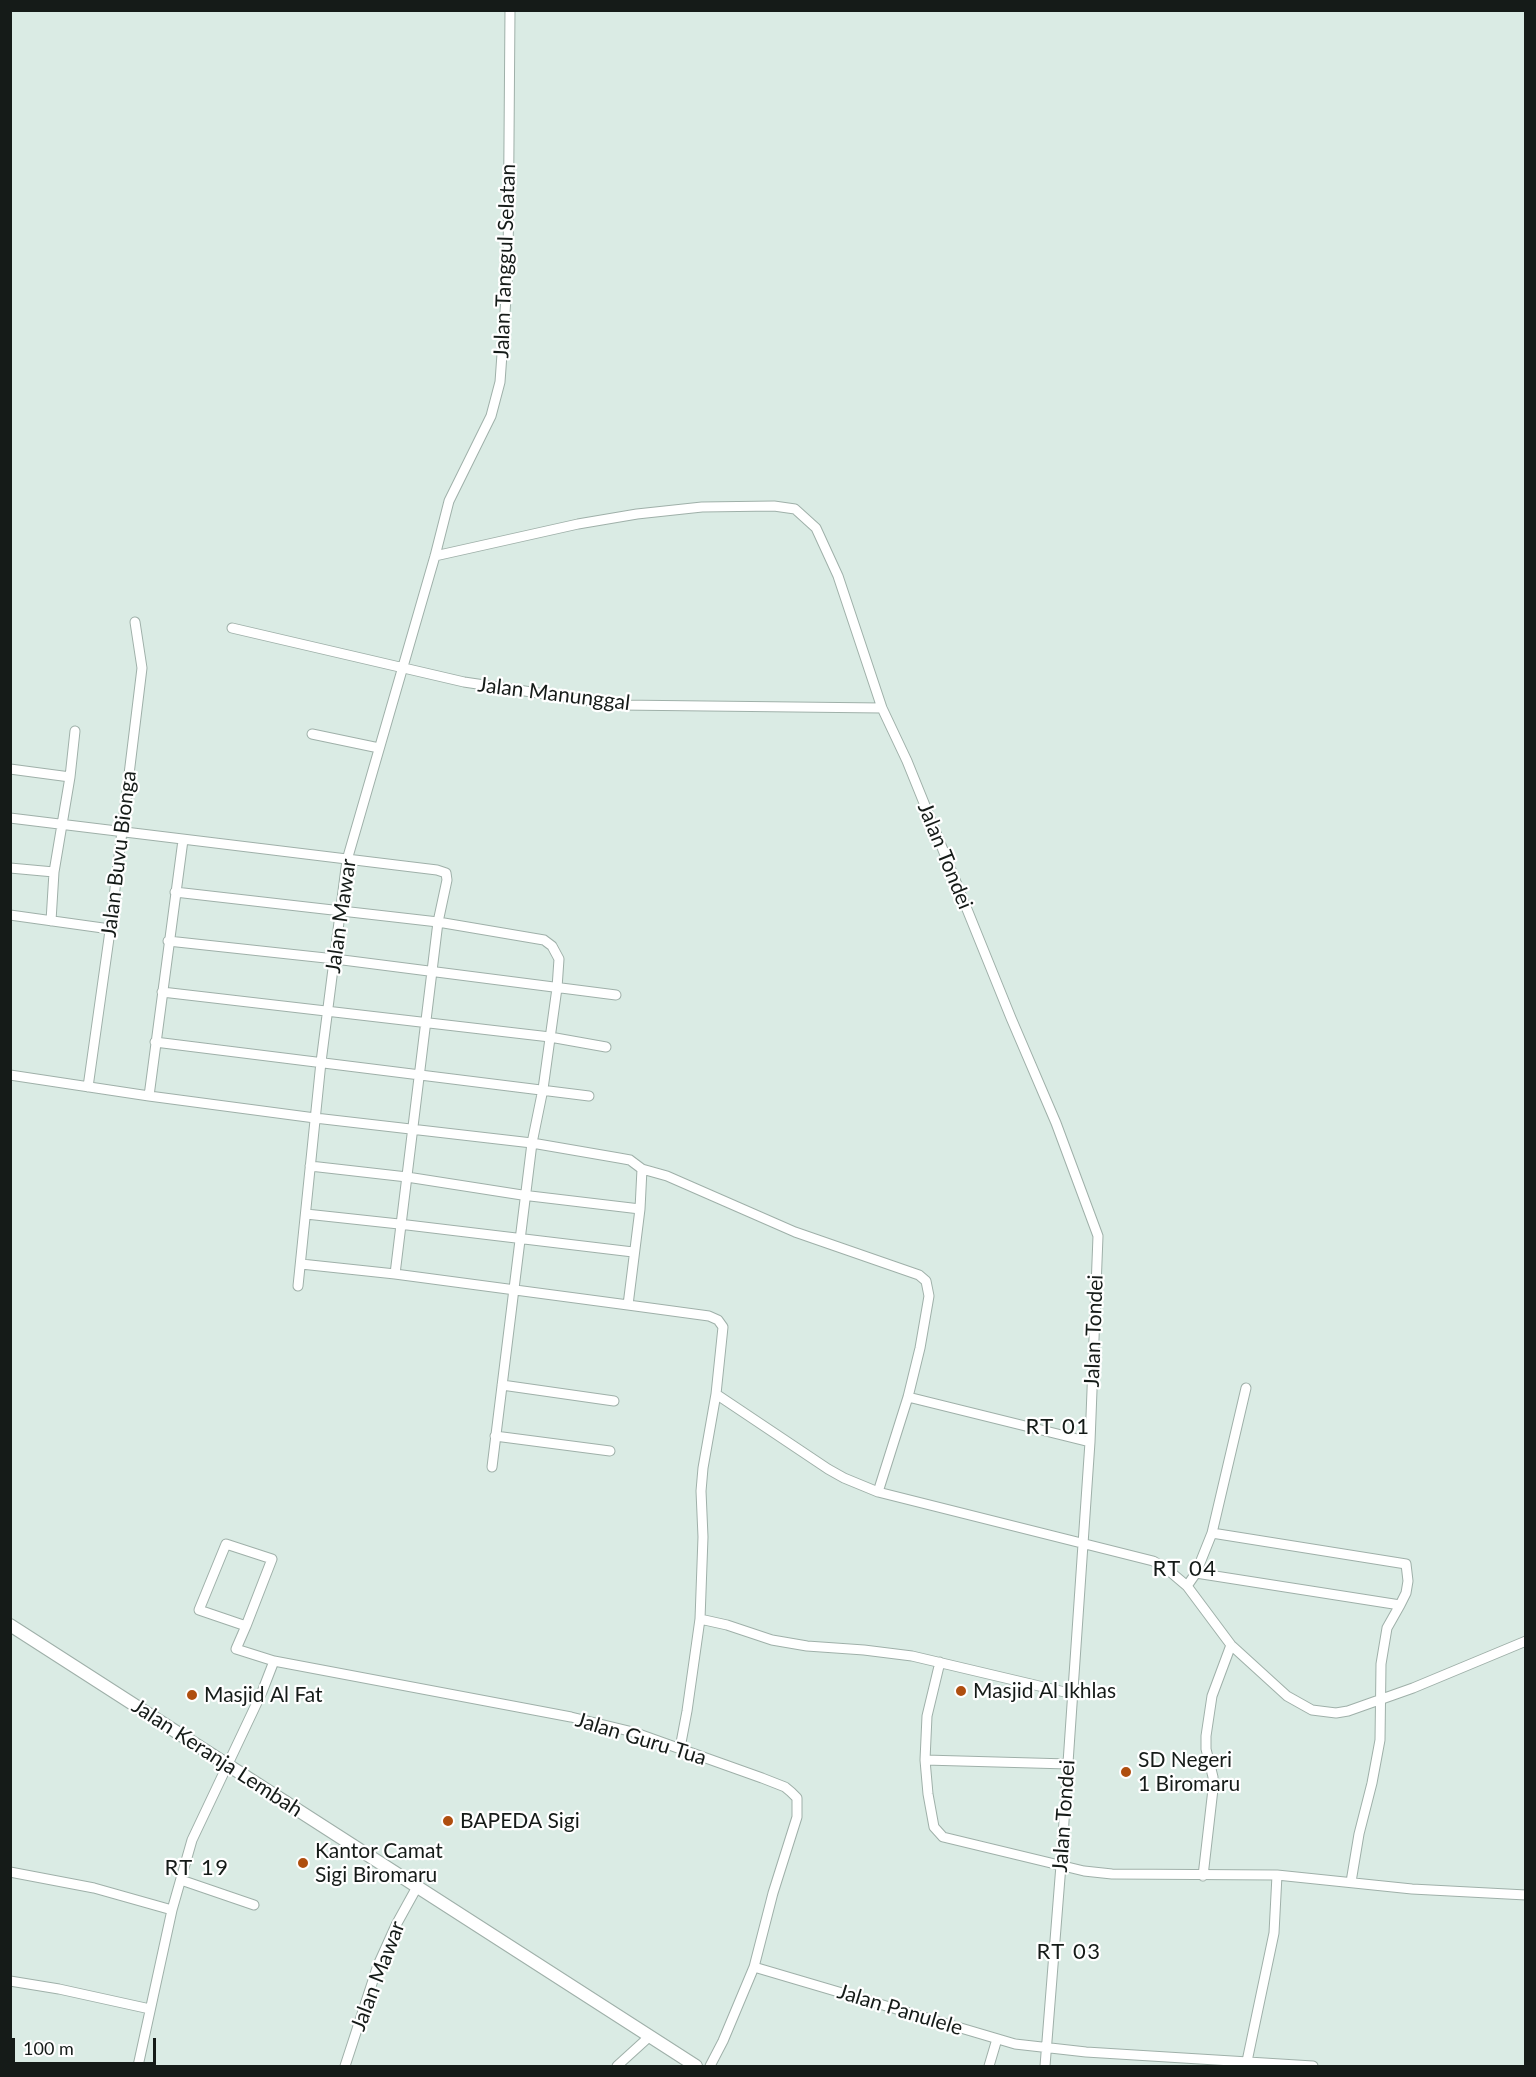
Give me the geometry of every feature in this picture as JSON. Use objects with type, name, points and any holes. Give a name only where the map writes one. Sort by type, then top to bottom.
[{"type":"main road","name":"Jalan Keranja Lembah","points":[[10,1625],[696,2067]]},
{"type":"street","name":"Jalan Tanggul Selatan","points":[[435,556],[449,501],[491,416],[500,382],[508,270],[510,10]]},
{"type":"street","name":"Jalan Tondei","points":[[435,556],[578,524],[637,514],[737,506],[774,506],[795,509],[816,528],[838,576],[882,708],[907,761],[1056,1123],[1097,1230],[1090,1442],[1045,2067]]},
{"type":"street","name":"Jalan Mawar","points":[[298,1286],[321,1062],[347,860],[435,556]]},
{"type":"street","name":"Jalan Buvu Bionga","points":[[88,1087],[142,668],[135,622]]},
{"type":"street","name":"Jalan Manunggal","points":[[232,628],[464,682],[619,705],[882,708]]},
{"type":"street","points":[[51,921],[54,872],[63,825],[75,731]]},
{"type":"street","points":[[312,734],[379,748]]},
{"type":"street","points":[[10,769],[70,777]]},
{"type":"street","points":[[10,818],[437,870],[446,873],[447,880],[438,922],[407,1177],[399,1224],[395,1274]]},
{"type":"street","points":[[149,1096],[183,840]]},
{"type":"street","points":[[10,868],[54,872]]},
{"type":"street","points":[[175,892],[438,922],[544,940],[552,946],[559,959],[557,988],[543,1089],[532,1143],[492,1467]]},
{"type":"street","points":[[10,915],[110,929]]},
{"type":"street","points":[[168,941],[335,959],[616,995]]},
{"type":"street","points":[[162,992],[550,1037],[606,1047]]},
{"type":"street","points":[[155,1042],[589,1096]]},
{"type":"street","points":[[10,1075],[315,1118],[532,1143],[630,1160],[642,1169],[667,1176],[795,1232],[919,1275],[926,1281],[929,1296],[920,1348],[908,1397],[878,1492]]},
{"type":"street","points":[[310,1166],[640,1209]]},
{"type":"street","points":[[628,1305],[640,1209],[642,1169]]},
{"type":"street","points":[[306,1214],[633,1252]]},
{"type":"street","points":[[301,1264],[697,1313],[720,1321],[723,1335],[701,1491],[703,1537],[700,1619],[680,1748]]},
{"type":"street","points":[[502,1385],[615,1401]]},
{"type":"street","points":[[1187,1586],[1196,1573],[1212,1533],[1246,1388]]},
{"type":"street","points":[[716,1394],[828,1469],[878,1492],[1153,1561],[1167,1569],[1187,1586],[1231,1645],[1287,1696],[1312,1710],[1336,1713],[1348,1711],[1413,1688],[1526,1641]]},
{"type":"street","points":[[908,1397],[1090,1442]]},
{"type":"street","points":[[495,1436],[610,1451]]},
{"type":"street","points":[[1212,1533],[1406,1563],[1408,1581],[1401,1605],[1387,1628],[1381,1664],[1380,1740],[1351,1882]]},
{"type":"street","points":[[226,1544],[272,1559],[246,1626],[199,1610],[226,1544]]},
{"type":"street","points":[[1196,1573],[1401,1605]]},
{"type":"street","points":[[700,1619],[727,1624],[784,1642],[893,1653],[1073,1694]]},
{"type":"street","name":"Jalan Guru Tua","points":[[246,1626],[236,1649],[274,1661],[572,1717],[633,1732],[784,1787],[797,1798],[797,1817],[772,1893],[754,1967],[723,2042],[710,2067]]},
{"type":"street","points":[[1203,1876],[1213,1789],[1206,1736],[1212,1696],[1231,1645]]},
{"type":"street","points":[[138,2067],[172,1910],[192,1840],[262,1692],[274,1661]]},
{"type":"street","points":[[940,1662],[927,1716],[925,1760],[930,1812],[937,1833],[942,1837],[1061,1865],[1112,1874],[1277,1875],[1435,1890],[1526,1895]]},
{"type":"street","points":[[925,1760],[1068,1764]]},
{"type":"street","points":[[10,1872],[94,1888],[172,1910]]},
{"type":"street","points":[[1247,2064],[1274,1933],[1277,1875]]},
{"type":"street","points":[[181,1880],[254,1905]]},
{"type":"street","name":"Jalan Mawar","points":[[345,2067],[378,1965],[417,1887]]},
{"type":"street","name":"Jalan Panulele","points":[[754,1967],[997,2040],[1046,2048],[1313,2067]]},
{"type":"street","points":[[10,1981],[150,2009]]},
{"type":"street","points":[[617,2067],[650,2036]]},
{"type":"street","points":[[989,2067],[997,2040]]},
{"type":"place","name":"Masjid Al Ikhlas","points":[[961,1691]]},
{"type":"place","name":"Masjid Al Fat","points":[[192,1695]]},
{"type":"place","name":"SD Negeri 1 Biromaru","points":[[1126,1772]]},
{"type":"place","name":"BAPEDA Sigi","points":[[448,1821]]},
{"type":"place","name":"Kantor Camat Sigi Biromaru","points":[[303,1863]]},
{"type":"district","name":"RT 01","points":[[1058,1427]]},
{"type":"district","name":"RT 04","points":[[1185,1569]]},
{"type":"district","name":"RT 19","points":[[197,1868]]},
{"type":"district","name":"RT 03","points":[[1069,1952]]}]
